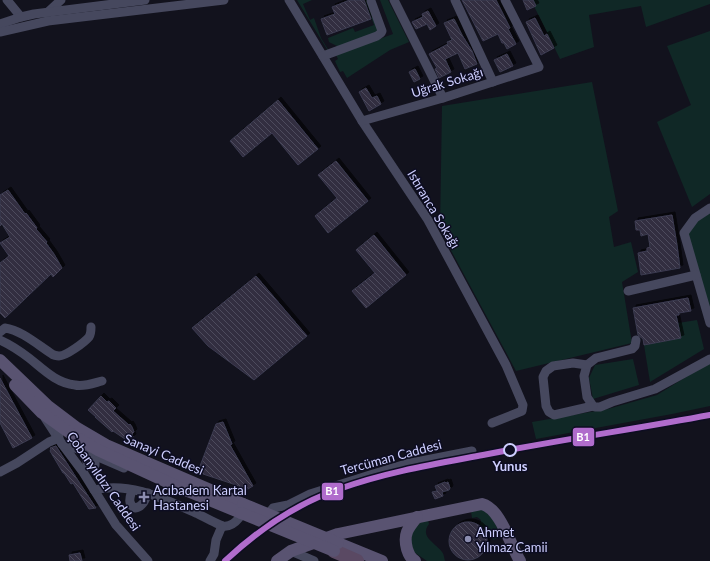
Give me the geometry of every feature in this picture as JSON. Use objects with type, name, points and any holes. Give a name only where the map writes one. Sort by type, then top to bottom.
[{"type":"highway","points":[[336,547],[348,561]]},
{"type":"highway","points":[[336,547],[357,561]]},
{"type":"main road","name":"Sanayi Caddesi","points":[[0,360],[48,406],[57,419],[74,436],[98,450],[178,487],[241,512],[336,547],[382,561]]},
{"type":"main road","name":"Sanayi Caddesi","points":[[0,370],[42,413],[57,419]]},
{"type":"main road","points":[[277,561],[292,551],[338,534],[482,504],[487,505],[499,518],[520,561]]},
{"type":"main road","points":[[415,561],[409,557],[404,540],[408,528],[417,517]]},
{"type":"street","points":[[7,0],[21,17]]},
{"type":"street","points":[[48,17],[61,0]]},
{"type":"street","points":[[0,32],[48,17],[146,0]]},
{"type":"street","points":[[0,24],[21,17],[48,17],[224,0]]},
{"type":"street","name":"Istıranca Sokağı","points":[[289,0],[362,121],[428,220],[506,365],[523,405],[522,411],[492,423]]},
{"type":"street","points":[[394,0],[443,98]]},
{"type":"street","points":[[455,0],[493,82]]},
{"type":"street","name":"Uğrak Sokağı","points":[[362,121],[443,98],[539,67],[505,0]]},
{"type":"street","points":[[323,56],[378,36],[381,33],[382,31],[371,1]]},
{"type":"street","points":[[710,208],[695,218],[684,234],[710,323]]},
{"type":"street","points":[[628,291],[696,276]]},
{"type":"street","points":[[0,332],[5,328],[19,332],[52,354],[58,356],[64,355],[81,344],[90,336],[91,327]]},
{"type":"street","points":[[0,340],[14,347],[50,375],[61,381],[75,386],[87,385],[102,381]]},
{"type":"street","points":[[593,406],[587,397],[584,376],[587,365],[596,358],[632,349],[635,346],[636,340]]},
{"type":"street","points":[[587,365],[573,363],[553,366],[548,369],[543,377],[546,406],[549,412],[554,415],[593,406],[600,407],[655,389],[710,359]]},
{"type":"street","name":"Çobanyıldızı Caddesi","points":[[42,413],[83,472],[116,525],[148,561]]},
{"type":"street","points":[[57,419],[61,441]]},
{"type":"street","points":[[0,472],[17,463],[49,442],[61,441],[92,458],[241,512],[233,524],[222,526],[148,493],[113,488],[94,490]]},
{"type":"street","name":"Tercüman Caddesi","points":[[241,512],[258,526],[273,508],[288,505],[310,494],[406,464],[472,451]]},
{"type":"street","points":[[132,490],[129,500],[131,505],[135,508],[139,508],[143,504],[148,493]]},
{"type":"street","points":[[210,561],[214,554],[216,540],[222,526]]},
{"type":"street","points":[[292,551],[314,561]]},
{"type":"green space","points":[[297,0],[312,0],[303,4],[310,20],[314,18],[321,38],[329,51],[328,51]]},
{"type":"green space","points":[[365,0],[367,0],[378,30],[377,33],[339,47],[329,42],[328,38],[353,28],[355,32],[374,25]]},
{"type":"green space","points":[[380,0],[388,0],[409,42],[390,50],[347,78],[343,71],[340,72],[335,61],[338,59],[336,55],[393,34]]},
{"type":"green space","points":[[531,0],[710,0],[710,4],[646,27],[641,6],[589,15],[594,47],[560,59]]},
{"type":"green space","points":[[710,31],[710,194],[692,207],[657,122],[691,105],[667,46]]},
{"type":"green space","points":[[592,82],[618,211],[609,217],[614,247],[631,242],[638,272],[622,282],[632,343],[516,371],[440,230],[442,106]]},
{"type":"green space","points":[[710,211],[710,310],[687,235],[698,219]]},
{"type":"green space","points":[[697,320],[704,349],[650,382],[644,345],[680,338],[678,323]]},
{"type":"green space","points":[[633,359],[639,385],[593,399],[589,378],[595,365]]},
{"type":"green space","points":[[710,362],[710,406],[536,439],[532,422],[608,409],[657,395]]},
{"type":"green space","points":[[479,509],[491,516],[501,537],[493,540],[489,530],[486,531],[480,525],[481,520],[477,517],[472,518],[471,511]]},
{"type":"green space","points":[[428,520],[429,524],[426,529],[427,536],[443,553],[445,561],[427,561],[411,550],[409,538],[419,521]]},
{"type":"building","points":[[350,0],[364,0],[371,19],[327,35],[321,19],[335,14],[332,7]]},
{"type":"building","points":[[462,0],[496,0],[516,44],[507,49],[504,43],[502,43],[498,34],[483,41]]},
{"type":"building","points":[[523,0],[533,0],[536,6],[527,10]]},
{"type":"building","points":[[428,11],[436,26],[430,30],[427,24],[416,29],[412,22],[423,17],[422,14]]},
{"type":"building","points":[[535,18],[544,36],[547,34],[554,48],[541,55],[526,22]]},
{"type":"building","points":[[454,19],[472,51],[477,64],[465,69],[458,53],[445,59],[451,72],[439,78],[435,69],[437,68],[429,54],[448,44],[447,42],[452,40],[444,23]]},
{"type":"building","points":[[507,54],[513,66],[500,72],[494,60]]},
{"type":"building","points":[[415,69],[420,79],[414,82],[409,72]]},
{"type":"building","points":[[366,88],[372,98],[377,96],[381,104],[369,111],[359,92]]},
{"type":"building","points":[[278,100],[318,149],[298,165],[272,133],[243,157],[230,141]]},
{"type":"building","points":[[336,161],[368,201],[328,233],[315,216],[337,198],[318,175]]},
{"type":"building","points":[[8,190],[47,242],[46,243],[62,268],[53,277],[51,274],[5,318],[0,313],[0,263],[9,256],[0,243],[10,237],[2,224],[0,226],[0,195]]},
{"type":"building","points":[[672,215],[680,268],[641,275],[638,253],[647,251],[647,248],[650,247],[648,234],[641,236],[640,230],[636,230],[635,221]]},
{"type":"building","points":[[374,235],[406,275],[366,308],[352,291],[375,273],[356,250]]},
{"type":"building","points":[[256,276],[307,336],[254,380],[208,346],[192,328]]},
{"type":"building","points":[[688,298],[691,311],[676,315],[681,338],[644,345],[643,339],[638,335],[633,308]]},
{"type":"building","points":[[0,378],[32,438],[13,448],[0,423]]},
{"type":"building","points":[[101,396],[116,408],[113,411],[132,427],[134,432],[132,434],[133,437],[128,441],[113,431],[112,432],[88,410]]},
{"type":"building","points":[[223,422],[232,444],[230,445],[253,486],[248,489],[203,474],[200,466],[216,424]]},
{"type":"building","points":[[56,446],[96,508],[89,509],[73,483],[71,484],[63,473],[50,451],[50,448]]},
{"type":"building","points":[[448,482],[450,488],[449,490],[442,492],[443,496],[435,499],[432,492],[437,491],[435,486]]},
{"type":"building","name":"Ahmet Yılmaz Camii","points":[[464,522],[472,522],[482,527],[486,534],[486,548],[482,555],[472,560],[464,560],[454,555],[452,552],[449,545],[449,537],[454,527],[457,525]]},
{"type":"building","points":[[80,553],[82,561],[70,561],[69,555]]},
{"type":"transit line","name":"B1","points":[[225,561],[264,529],[293,510],[323,495],[357,483],[411,469],[540,444],[710,415]]},
{"type":"place","name":"Yunus","points":[[510,450]]},
{"type":"place","name":"Acıbadem Kartal Hastanesi","points":[[144,497]]},
{"type":"place","name":"Ahmet Yılmaz Camii","points":[[468,539]]}]
